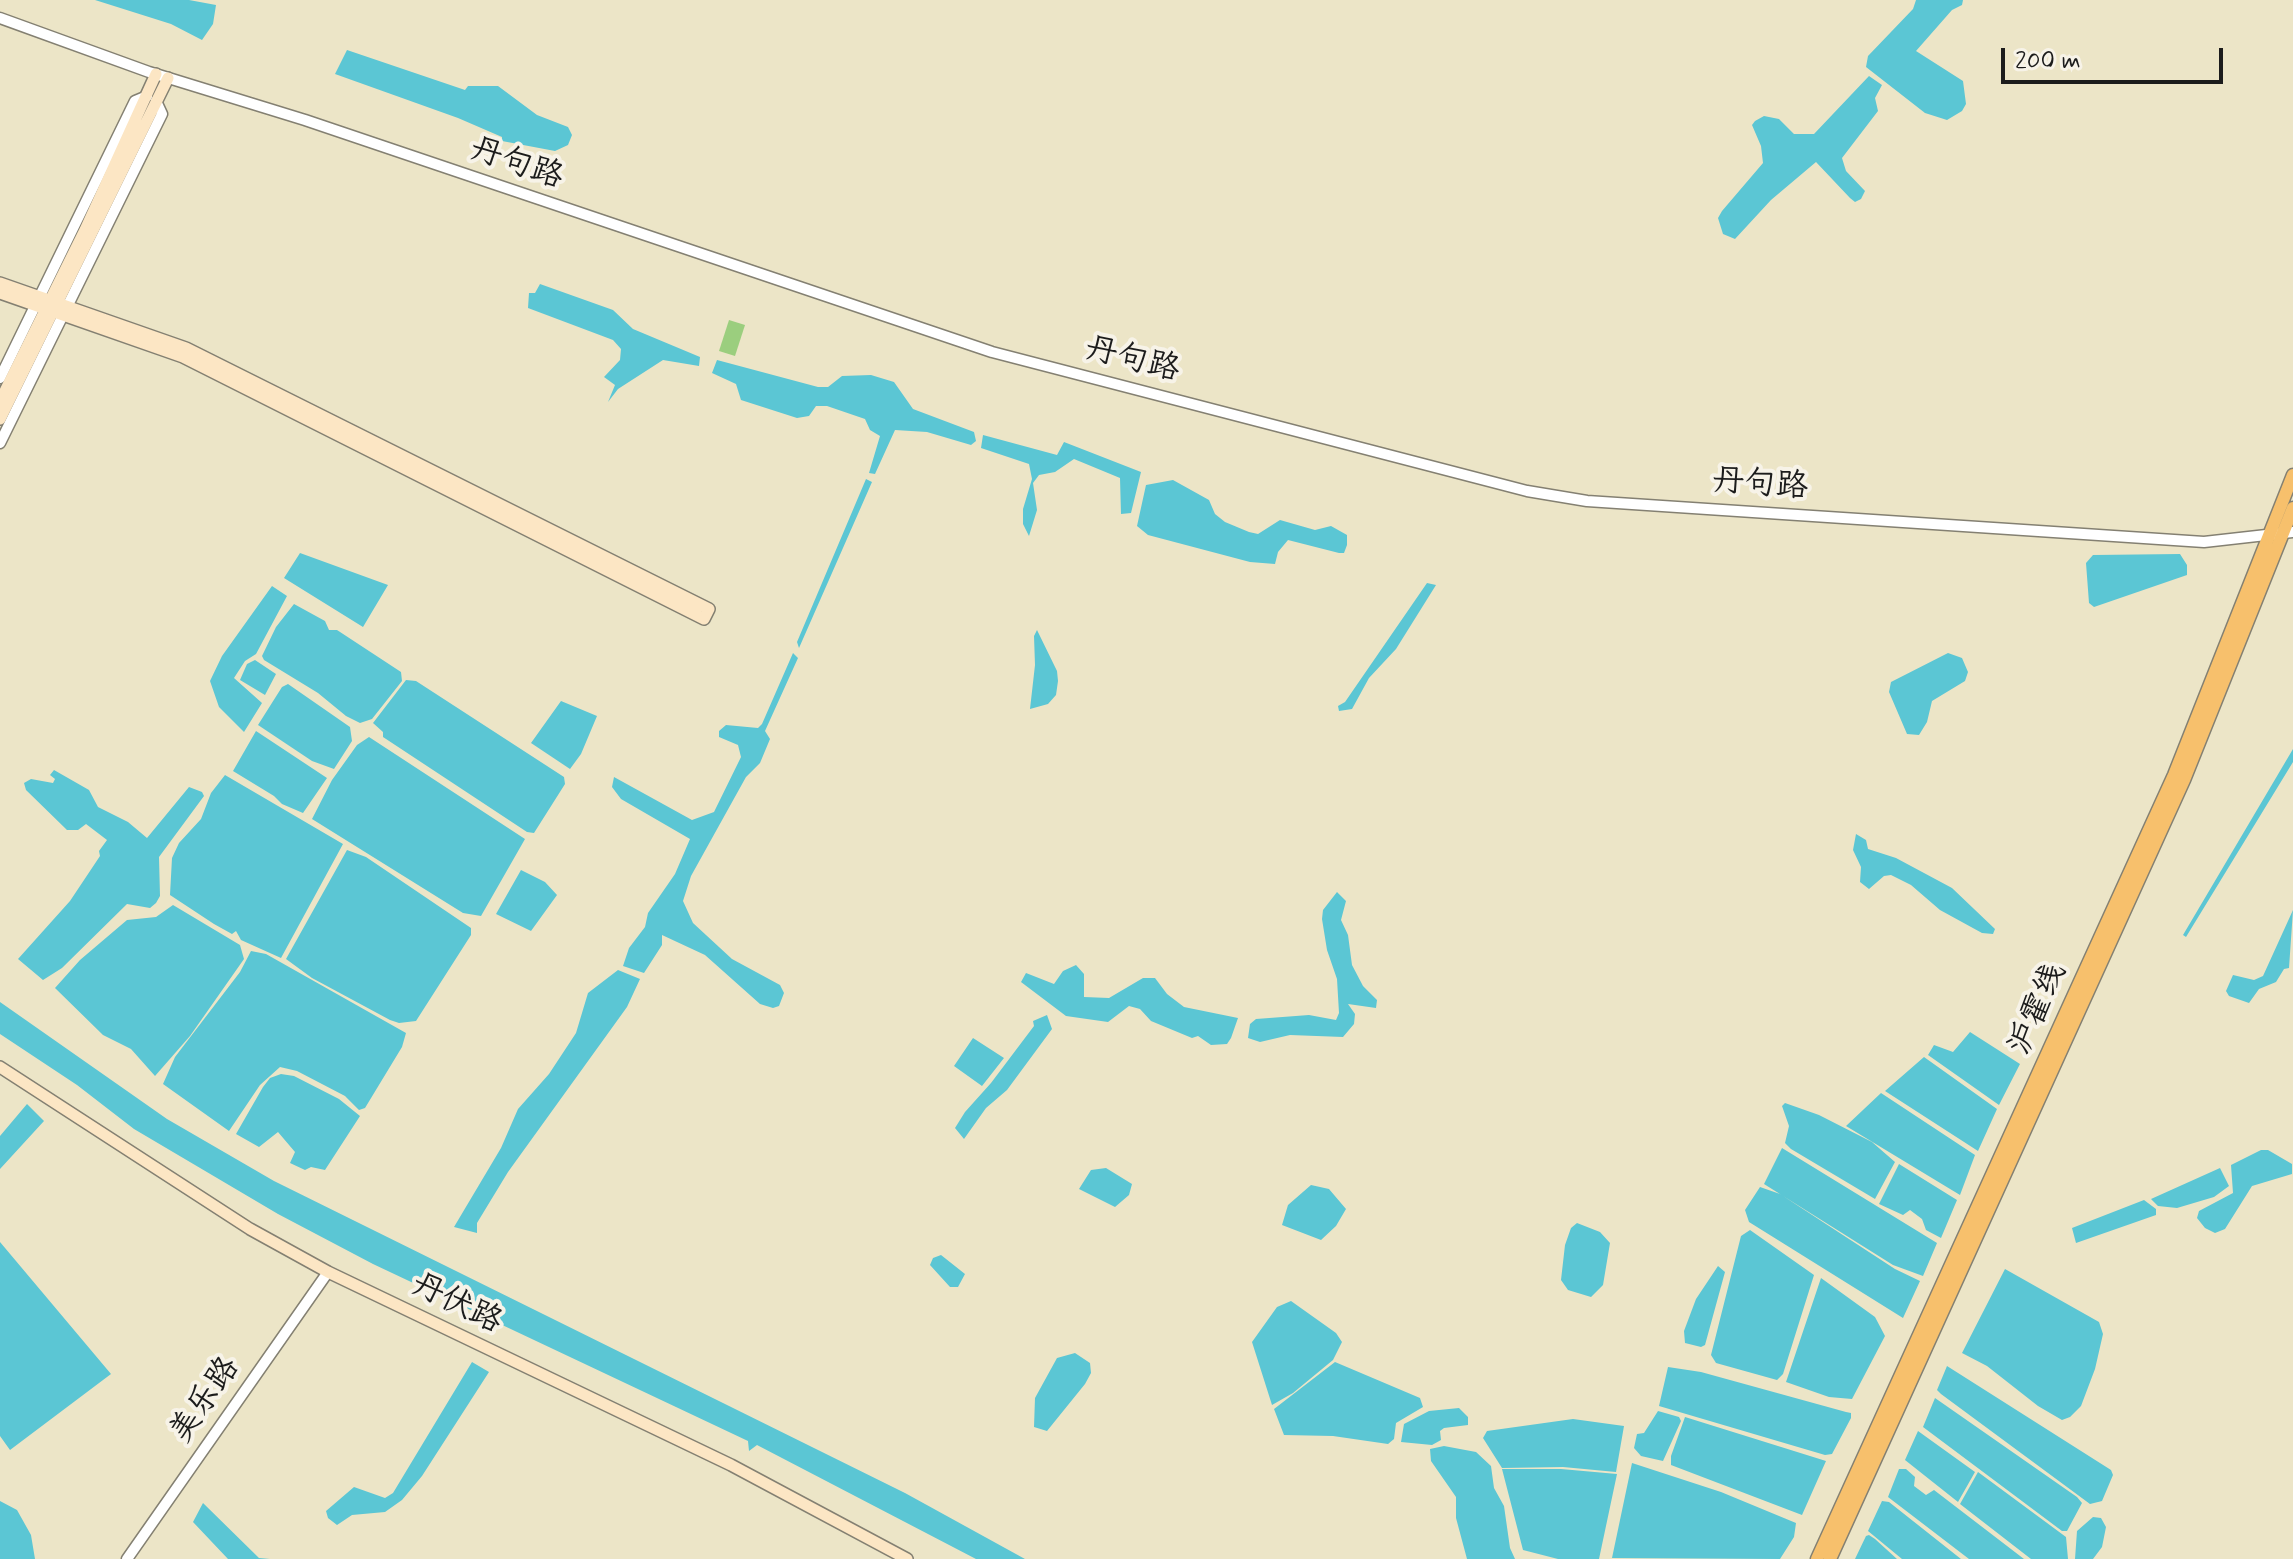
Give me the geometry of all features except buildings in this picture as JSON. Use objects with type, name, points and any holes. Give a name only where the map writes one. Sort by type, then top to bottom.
[{"type":"highway","name":"沪霍线","points":[[1830,1559],[2122,906],[2293,475]]},
{"type":"highway","name":"沪霍线","points":[[1817,1559],[2221,693],[2288,532],[2293,508]]},
{"type":"main road","points":[[0,419],[162,76]]},
{"type":"main road","points":[[0,283],[52,306],[183,357],[704,619],[709,609],[186,348],[52,306],[0,293]]},
{"type":"main road","points":[[0,401],[52,306]]},
{"type":"main road","name":"丹伏路","points":[[0,1067],[250,1229],[328,1272],[731,1465],[907,1559]]},
{"type":"street","name":"丹句路","points":[[0,18],[162,76],[305,120],[992,352],[1527,491],[1587,501],[2204,542],[2288,532]]},
{"type":"street","points":[[0,378],[52,306],[162,114],[152,98]]},
{"type":"street","points":[[0,443],[52,306]]},
{"type":"street","name":"美乐路","points":[[127,1559],[328,1272]]},
{"type":"green space","points":[[729,320],[745,325],[735,356],[719,351]]},
{"type":"water","points":[[95,0],[189,0],[216,5],[213,24],[202,40],[171,24]]},
{"type":"water","points":[[1916,0],[1963,0],[1962,5],[1952,10],[1916,51],[1963,81],[1966,104],[1962,111],[1947,120],[1925,113],[1866,67],[1868,56],[1913,9]]},
{"type":"water","points":[[347,50],[465,90],[468,86],[498,86],[537,115],[568,127],[572,135],[568,145],[555,151],[502,141],[502,137],[458,118],[335,74]]},
{"type":"water","points":[[1869,76],[1882,85],[1875,98],[1878,111],[1842,158],[1846,171],[1865,191],[1861,199],[1855,202],[1850,198],[1816,162],[1771,200],[1735,239],[1723,234],[1718,218],[1763,163],[1761,146],[1752,125],[1755,121],[1764,116],[1779,119],[1794,134],[1814,134]]},
{"type":"water","points":[[540,284],[613,310],[633,329],[700,357],[699,366],[663,360],[618,389],[608,402],[615,385],[604,377],[620,360],[621,349],[613,340],[528,308],[529,293],[535,293]]},
{"type":"water","points":[[717,360],[818,387],[828,387],[842,376],[871,375],[894,382],[913,409],[974,432],[976,441],[971,445],[927,432],[895,430],[875,474],[869,473],[880,436],[870,430],[865,419],[827,406],[816,406],[809,416],[797,418],[741,400],[736,384],[712,373]]},
{"type":"water","points":[[983,435],[1057,455],[1064,442],[1141,472],[1131,513],[1121,514],[1120,478],[1074,459],[1055,472],[1039,475],[1033,483],[1037,510],[1029,536],[1023,524],[1023,509],[1032,479],[1029,464],[981,448]]},
{"type":"water","points":[[866,479],[872,482],[799,648],[797,642]]},
{"type":"water","points":[[1173,480],[1209,500],[1215,514],[1225,522],[1249,532],[1258,534],[1280,520],[1315,530],[1331,526],[1347,535],[1344,553],[1288,540],[1278,552],[1275,564],[1250,562],[1148,535],[1137,526],[1146,485]]},
{"type":"water","points":[[300,553],[388,585],[363,627],[284,578]]},
{"type":"water","points":[[2180,554],[2187,565],[2187,575],[2094,607],[2089,603],[2086,563],[2093,555]]},
{"type":"water","points":[[1427,583],[1436,585],[1396,649],[1369,678],[1352,709],[1339,711],[1338,706],[1345,702]]},
{"type":"water","points":[[272,586],[287,596],[256,654],[245,661],[234,678],[262,703],[244,732],[219,707],[210,681],[222,656]]},
{"type":"water","points":[[294,604],[325,621],[329,630],[337,630],[401,672],[402,681],[372,719],[360,723],[346,716],[318,693],[264,660],[262,656],[276,627]]},
{"type":"water","points":[[1037,630],[1057,671],[1058,681],[1056,695],[1048,704],[1030,709],[1035,665],[1034,636]]},
{"type":"water","points":[[793,653],[798,658],[765,731],[770,739],[760,763],[746,777],[691,876],[683,901],[693,923],[732,959],[780,985],[784,993],[779,1006],[773,1008],[760,1004],[705,955],[662,935],[662,945],[644,973],[623,966],[629,948],[645,927],[648,913],[675,874],[690,839],[621,799],[612,787],[614,777],[692,820],[714,812],[741,757],[738,745],[719,737],[719,731],[726,725],[758,728],[762,724]]},
{"type":"water","points":[[1948,653],[1962,658],[1968,672],[1965,681],[1932,701],[1927,722],[1919,735],[1907,734],[1889,692],[1891,682]]},
{"type":"water","points":[[255,660],[276,674],[265,695],[240,680],[247,664]]},
{"type":"water","points":[[406,680],[416,681],[564,777],[565,784],[534,833],[527,832],[383,737],[383,732],[373,723]]},
{"type":"water","points":[[288,684],[350,727],[352,741],[334,769],[312,761],[258,725],[282,687]]},
{"type":"water","points":[[561,701],[597,716],[581,754],[570,769],[531,743]]},
{"type":"water","points":[[256,731],[327,778],[303,813],[282,804],[233,771]]},
{"type":"water","points":[[369,737],[525,839],[481,916],[463,913],[312,819],[332,780],[357,745]]},
{"type":"water","points":[[2293,749],[2293,762],[2186,937],[2183,935]]},
{"type":"water","points":[[54,770],[89,790],[98,807],[128,822],[147,838],[189,787],[202,792],[204,796],[159,857],[160,896],[156,903],[150,908],[127,904],[62,968],[43,980],[18,959],[70,901],[107,840],[86,824],[78,830],[67,830],[26,790],[24,783],[31,779],[53,783],[55,779],[50,775]]},
{"type":"water","points":[[225,775],[343,844],[281,958],[241,940],[236,931],[232,934],[170,895],[172,858],[179,843],[201,819],[211,793]]},
{"type":"water","points":[[1856,834],[1866,840],[1868,849],[1896,858],[1952,888],[1995,929],[1993,934],[1982,933],[1940,910],[1911,885],[1891,875],[1884,876],[1869,889],[1860,882],[1861,867],[1853,850]]},
{"type":"water","points":[[347,850],[366,857],[471,928],[471,935],[416,1021],[399,1023],[390,1020],[312,978],[286,959]]},
{"type":"water","points":[[521,870],[545,882],[557,895],[531,931],[496,914]]},
{"type":"water","points":[[1337,892],[1346,901],[1341,920],[1348,935],[1352,965],[1363,986],[1377,1000],[1376,1008],[1348,1004],[1355,1014],[1354,1024],[1343,1037],[1290,1035],[1260,1042],[1248,1038],[1250,1024],[1256,1019],[1309,1015],[1336,1020],[1339,1013],[1337,979],[1327,950],[1322,919],[1323,910]]},
{"type":"water","points":[[173,905],[240,945],[244,959],[190,1036],[155,1076],[131,1049],[103,1035],[55,988],[80,960],[127,920],[156,917]]},
{"type":"water","points":[[2293,910],[2289,968],[2284,969],[2276,982],[2259,989],[2249,1003],[2229,996],[2226,991],[2233,975],[2254,980],[2263,976]]},
{"type":"water","points":[[251,951],[266,954],[406,1033],[402,1047],[365,1108],[359,1110],[345,1096],[297,1071],[280,1067],[260,1085],[229,1131],[163,1084],[175,1057],[240,972]]},
{"type":"water","points":[[1076,965],[1084,974],[1084,997],[1109,998],[1143,978],[1155,978],[1167,994],[1184,1007],[1238,1018],[1231,1038],[1227,1044],[1211,1045],[1198,1036],[1192,1038],[1151,1021],[1140,1009],[1129,1006],[1108,1022],[1066,1016],[1021,982],[1026,973],[1054,984],[1063,971]]},
{"type":"water","points":[[618,970],[640,979],[627,1007],[508,1172],[477,1223],[477,1233],[454,1227],[501,1148],[518,1109],[549,1074],[576,1033],[588,993]]},
{"type":"water","points":[[0,1002],[167,1119],[274,1181],[905,1493],[1025,1559],[976,1559],[757,1445],[749,1451],[748,1441],[373,1264],[278,1214],[134,1129],[77,1085],[0,1034]]},
{"type":"water","points":[[1047,1015],[1052,1029],[1007,1090],[986,1108],[964,1139],[955,1128],[965,1112],[1034,1026],[1033,1021]]},
{"type":"water","points":[[1970,1032],[2020,1064],[1999,1105],[1928,1055],[1934,1045],[1953,1052]]},
{"type":"water","points":[[973,1038],[1004,1058],[982,1086],[954,1066]]},
{"type":"water","points":[[1924,1057],[1997,1109],[1978,1151],[1885,1091]]},
{"type":"water","points":[[281,1074],[294,1076],[339,1099],[360,1116],[325,1170],[311,1167],[305,1170],[290,1163],[295,1152],[278,1132],[259,1147],[236,1134],[263,1087],[270,1078]]},
{"type":"water","points":[[1881,1093],[1975,1155],[1960,1195],[1846,1126]]},
{"type":"water","points":[[1785,1103],[1819,1115],[1872,1142],[1895,1162],[1875,1199],[1785,1143],[1789,1126],[1782,1106]]},
{"type":"water","points":[[27,1104],[44,1121],[0,1169],[0,1136]]},
{"type":"water","points":[[1782,1148],[1937,1243],[1923,1276],[1893,1265],[1764,1184]]},
{"type":"water","points":[[2261,1150],[2268,1150],[2292,1164],[2292,1174],[2252,1186],[2225,1229],[2215,1233],[2205,1228],[2197,1218],[2199,1211],[2233,1193],[2231,1165]]},
{"type":"water","points":[[1899,1164],[1957,1200],[1941,1238],[1926,1230],[1922,1219],[1910,1210],[1903,1215],[1879,1204]]},
{"type":"water","points":[[1106,1168],[1132,1184],[1129,1195],[1115,1207],[1079,1189],[1091,1170]]},
{"type":"water","points":[[2220,1168],[2229,1186],[2214,1197],[2177,1208],[2158,1206],[2151,1199]]},
{"type":"water","points":[[1311,1185],[1329,1189],[1346,1209],[1336,1226],[1321,1240],[1282,1225],[1288,1205]]},
{"type":"water","points":[[1760,1187],[1780,1194],[1895,1269],[1920,1281],[1903,1318],[1749,1222],[1745,1210]]},
{"type":"water","points":[[2144,1200],[2156,1209],[2156,1215],[2076,1243],[2072,1228]]},
{"type":"water","points":[[1577,1223],[1600,1232],[1610,1243],[1603,1285],[1591,1297],[1568,1290],[1561,1280],[1565,1245],[1571,1228]]},
{"type":"water","points":[[1750,1230],[1814,1275],[1783,1374],[1777,1380],[1716,1363],[1711,1355],[1741,1236]]},
{"type":"water","points":[[0,1242],[111,1374],[10,1450],[0,1436]]},
{"type":"water","points":[[941,1255],[965,1274],[958,1287],[950,1287],[930,1265],[933,1258]]},
{"type":"water","points":[[1718,1266],[1725,1272],[1705,1345],[1685,1343],[1684,1331],[1696,1299]]},
{"type":"water","points":[[2005,1269],[2099,1322],[2103,1334],[2095,1369],[2081,1406],[2070,1417],[2062,1420],[2038,1406],[1987,1366],[1962,1353]]},
{"type":"water","points":[[1821,1278],[1875,1317],[1885,1336],[1852,1399],[1829,1397],[1786,1382]]},
{"type":"water","points":[[1291,1301],[1336,1333],[1342,1342],[1333,1360],[1293,1393],[1272,1405],[1252,1342],[1277,1307]]},
{"type":"water","points":[[1075,1353],[1090,1363],[1091,1373],[1085,1384],[1047,1431],[1034,1427],[1035,1398],[1057,1358]]},
{"type":"water","points":[[472,1362],[489,1372],[422,1476],[402,1500],[385,1512],[352,1515],[337,1525],[328,1518],[326,1511],[354,1487],[385,1498],[393,1493]]},
{"type":"water","points":[[1335,1362],[1420,1398],[1423,1407],[1396,1423],[1394,1439],[1388,1444],[1333,1436],[1284,1435],[1274,1409]]},
{"type":"water","points":[[1947,1366],[2111,1470],[2113,1475],[2102,1501],[2090,1504],[1941,1394],[1937,1390]]},
{"type":"water","points":[[1668,1367],[1701,1372],[1851,1413],[1851,1418],[1832,1454],[1825,1455],[1659,1406]]},
{"type":"water","points":[[1935,1398],[2077,1497],[2082,1503],[2067,1531],[2062,1531],[1923,1427]]},
{"type":"water","points":[[1459,1408],[1468,1417],[1468,1425],[1444,1428],[1440,1431],[1441,1440],[1432,1445],[1401,1442],[1404,1424],[1429,1411]]},
{"type":"water","points":[[1658,1411],[1679,1417],[1681,1421],[1663,1461],[1641,1456],[1634,1448],[1637,1434],[1644,1433]]},
{"type":"water","points":[[1685,1417],[1826,1461],[1802,1515],[1671,1465],[1671,1456]]},
{"type":"water","points":[[1573,1419],[1624,1426],[1616,1472],[1563,1467],[1502,1468],[1483,1438],[1487,1431]]},
{"type":"water","points":[[1918,1431],[1975,1472],[1958,1502],[1905,1460]]},
{"type":"water","points":[[1444,1446],[1476,1452],[1491,1466],[1494,1488],[1504,1506],[1510,1548],[1515,1559],[1467,1559],[1456,1518],[1456,1497],[1431,1461],[1430,1449]]},
{"type":"water","points":[[1632,1463],[1721,1492],[1796,1523],[1794,1537],[1780,1559],[1612,1558]]},
{"type":"water","points":[[1502,1469],[1561,1469],[1617,1474],[1599,1559],[1558,1559],[1523,1550]]},
{"type":"water","points":[[1899,1469],[1906,1469],[1915,1477],[1914,1486],[1926,1495],[1934,1490],[2024,1559],[1969,1559],[1888,1497]]},
{"type":"water","points":[[1978,1472],[2066,1537],[2068,1559],[2031,1559],[1960,1504]]},
{"type":"water","points":[[0,1501],[17,1510],[31,1535],[35,1559],[0,1559]]},
{"type":"water","points":[[1882,1501],[1889,1502],[1961,1559],[1902,1559],[1868,1531]]},
{"type":"water","points":[[203,1503],[259,1558],[270,1559],[228,1559],[193,1522]]},
{"type":"water","points":[[2093,1517],[2101,1518],[2106,1527],[2102,1547],[2093,1559],[2075,1559],[2077,1531]]},
{"type":"water","points":[[1869,1535],[1875,1539],[1897,1559],[1855,1559]]}]
